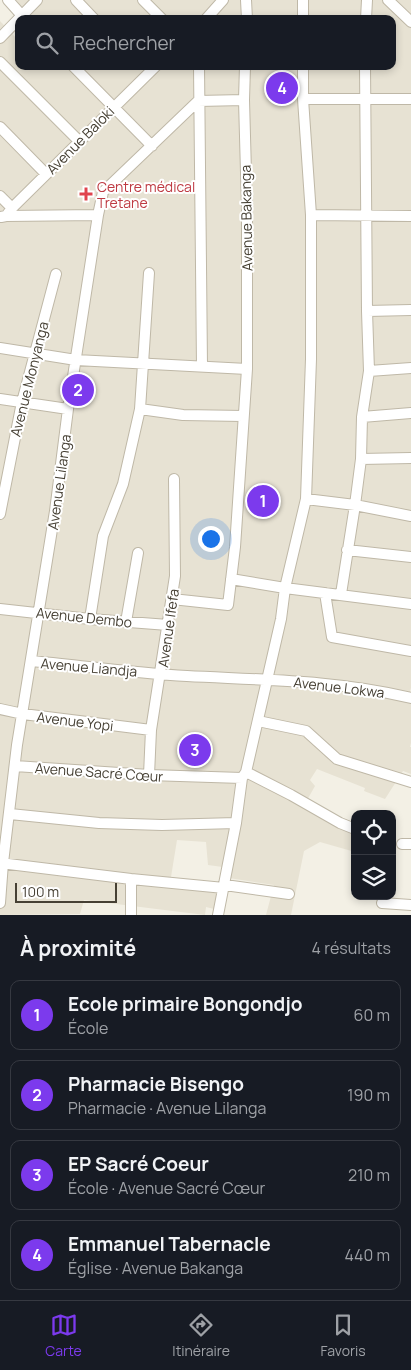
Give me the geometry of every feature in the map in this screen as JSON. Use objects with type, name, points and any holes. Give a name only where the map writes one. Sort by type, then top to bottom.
[{"type":"street","points":[[8,0],[21,15]]},
{"type":"street","points":[[25,15],[37,0]]},
{"type":"street","points":[[76,0],[90,15]]},
{"type":"street","points":[[143,0],[158,15]]},
{"type":"street","points":[[246,0],[247,15]]},
{"type":"street","points":[[303,0],[303,15]]},
{"type":"street","points":[[366,15],[367,0]]},
{"type":"street","points":[[388,0],[411,22]]},
{"type":"street","points":[[209,15],[217,2]]},
{"type":"street","points":[[0,38],[15,24]]},
{"type":"street","points":[[0,62],[79,141]]},
{"type":"street","points":[[76,70],[152,146]]},
{"type":"street","name":"Avenue Baloki","points":[[6,214],[114,107],[144,70]]},
{"type":"street","points":[[198,70],[202,366]]},
{"type":"street","name":"Avenue Bakanga","points":[[172,599],[228,605],[235,547],[247,369],[245,70]]},
{"type":"street","points":[[218,915],[225,886],[244,775],[281,620],[285,588],[306,499],[311,359],[312,215],[303,70]]},
{"type":"street","points":[[341,594],[361,459],[362,417],[369,371],[365,70]]},
{"type":"street","points":[[304,98],[411,99]]},
{"type":"street","points":[[198,101],[244,100]]},
{"type":"street","name":"Avenue Lilanga","points":[[0,903],[1,863],[10,814],[10,796],[55,511],[68,409],[98,215],[104,192],[198,101]]},
{"type":"street","points":[[0,127],[46,174]]},
{"type":"street","points":[[0,196],[6,214],[98,215]]},
{"type":"street","points":[[312,215],[411,216]]},
{"type":"street","points":[[90,619],[103,536],[123,484],[140,409],[149,273]]},
{"type":"street","name":"Avenue Monyanga","points":[[0,514],[22,402],[56,274]]},
{"type":"street","points":[[367,310],[411,310]]},
{"type":"street","points":[[0,348],[76,360],[144,362],[247,369]]},
{"type":"street","points":[[369,371],[411,368]]},
{"type":"street","points":[[0,399],[68,409]]},
{"type":"street","points":[[140,409],[184,415],[243,416]]},
{"type":"street","points":[[362,417],[411,413]]},
{"type":"street","points":[[361,459],[411,458]]},
{"type":"street","name":"Avenue Ifefa","points":[[149,775],[151,730],[175,576],[174,479]]},
{"type":"street","points":[[306,499],[355,505],[411,516]]},
{"type":"street","points":[[347,550],[411,557]]},
{"type":"street","points":[[126,622],[138,553]]},
{"type":"street","points":[[231,579],[411,604]]},
{"type":"street","points":[[325,593],[332,637],[411,651]]},
{"type":"street","name":"Avenue Dembo","points":[[0,609],[168,625]]},
{"type":"street","name":"Avenue Liandja","points":[[32,662],[161,674],[267,679]]},
{"type":"street","name":"Avenue Lokwa","points":[[267,679],[384,691],[411,698]]},
{"type":"street","name":"Avenue Yopi","points":[[0,709],[23,714],[151,730]]},
{"type":"street","points":[[258,720],[306,731],[337,759],[411,782]]},
{"type":"street","name":"Avenue Sacré Cœur","points":[[15,766],[149,775],[244,775]]},
{"type":"street","points":[[244,775],[291,795],[340,824],[351,828]]},
{"type":"street","points":[[10,814],[99,823],[162,825],[236,823]]},
{"type":"street","points":[[1,863],[132,879],[225,886],[289,894]]},
{"type":"street","points":[[131,915],[132,879]]},
{"type":"street","points":[[382,903],[411,905]]},
{"type":"shaded area","points":[[16,0],[411,0],[411,688],[409,695],[411,696],[411,774],[403,771],[385,799],[364,791],[365,788],[317,769],[310,780],[315,786],[306,802],[351,822],[351,851],[320,842],[304,851],[291,915],[266,915],[274,885],[229,878],[230,868],[208,865],[206,842],[177,840],[171,877],[219,886],[214,909],[206,907],[205,915],[84,900],[80,914],[0,915],[0,21],[15,37],[15,70],[396,70],[396,15],[29,15]]},
{"type":"place","name":"Emmanuel Tabernacle","points":[[282,88]]},
{"type":"place","name":"Centre médical Tretane","points":[[86,194]]},
{"type":"place","name":"Pharmacie Bisengo","points":[[78,390]]},
{"type":"place","name":"Ecole primaire Bongondjo","points":[[263,501]]},
{"type":"place","name":"EP Sacré Coeur","points":[[195,750]]}]
